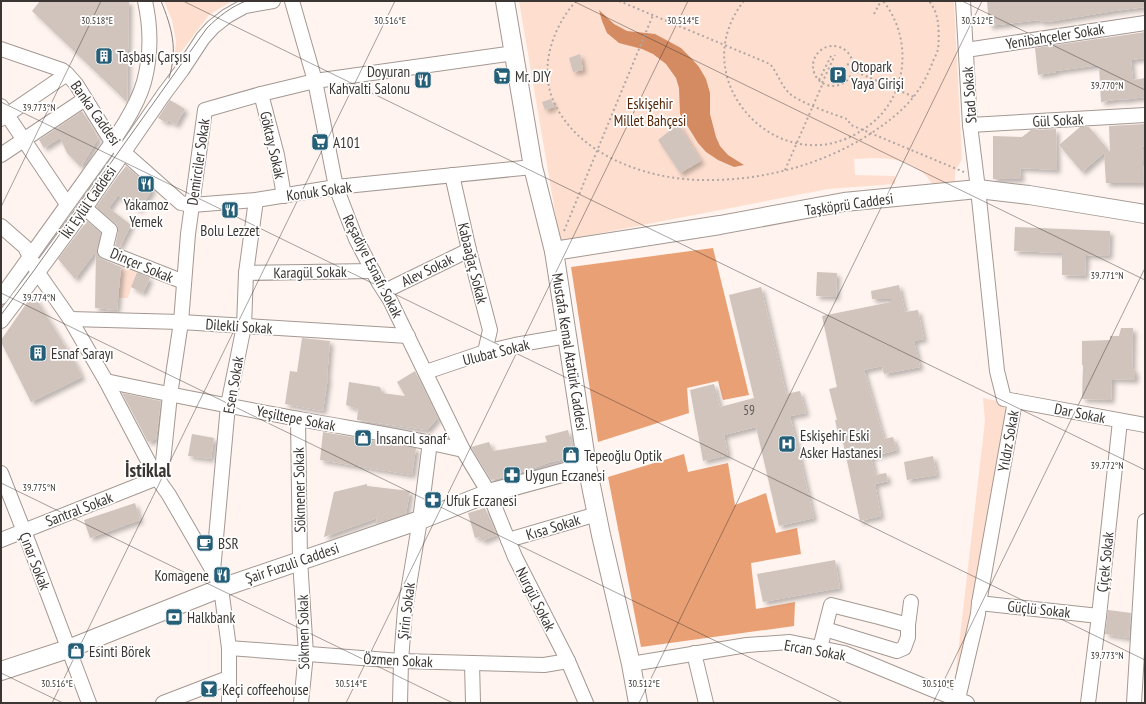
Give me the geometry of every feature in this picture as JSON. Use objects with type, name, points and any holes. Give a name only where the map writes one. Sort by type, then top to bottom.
[{"type":"main road","name":"Mustafa Kemal Atatürk Caddesi","points":[[505,1],[533,167],[558,244],[567,336],[587,466],[631,664],[638,703]]},
{"type":"main road","name":"Taşköprü Caddesi","points":[[558,244],[720,225],[844,202],[978,189],[1029,195],[1145,214]]},
{"type":"main road","name":"Şair Fuzuli Caddesi","points":[[1,671],[68,648],[221,588],[420,520],[489,493],[587,466]]},
{"type":"street","name":"İki Eylül Caddesi","points":[[1,297],[112,142],[133,108],[144,84],[149,60],[150,40],[148,13],[145,1]]},
{"type":"street","name":"İki Eylül Caddesi","points":[[1,321],[38,273],[213,27],[227,16],[245,6],[272,1]]},
{"type":"street","name":"Reşadiye Esnafı Sokak","points":[[292,1],[315,81],[336,187],[356,239],[390,300],[463,450],[489,493]]},
{"type":"street","name":"Stad Sokak","points":[[963,1],[970,125],[978,189]]},
{"type":"street","name":"Yenibahçeler Sokak","points":[[966,50],[1145,23]]},
{"type":"street","name":"Banka Caddesi","points":[[1,49],[62,70],[67,74],[76,84],[112,142],[124,152]]},
{"type":"street","name":"Demirciler Sokak","points":[[157,478],[163,462],[170,395],[181,322],[188,234],[205,110],[315,81],[514,53]]},
{"type":"street","points":[[67,74],[3,114],[23,140],[67,204]]},
{"type":"street","name":"Göktay Sokak","points":[[261,94],[277,155],[284,196]]},
{"type":"street","points":[[1,155],[85,99]]},
{"type":"street","name":"Gül Sokak","points":[[970,125],[1145,115]]},
{"type":"street","name":"Konuk Sokak","points":[[124,152],[181,204],[192,205],[256,200],[336,187],[452,174],[533,167]]},
{"type":"street","name":"Kabaağaç Sokak","points":[[452,174],[469,250],[490,330],[485,352]]},
{"type":"street","name":"Yıldız Sokak","points":[[963,701],[1015,401],[1004,399],[997,371],[978,189]]},
{"type":"street","name":"Esen Sokak","points":[[213,571],[228,405],[244,326],[246,273],[256,200]]},
{"type":"street","name":"Dinçer Sokak","points":[[84,208],[110,230],[105,251],[184,282]]},
{"type":"street","points":[[1,226],[25,247],[38,273],[70,318],[106,381],[157,478],[169,495],[213,571],[221,588],[229,648],[228,678],[230,703]]},
{"type":"street","name":"Alev Sokak","points":[[384,291],[469,250]]},
{"type":"street","name":"Karagül Sokak","points":[[246,273],[373,271]]},
{"type":"street","name":"Dilekli Sokak","points":[[70,318],[181,322],[408,336]]},
{"type":"street","name":"Ulubat Sokak","points":[[426,372],[485,352],[567,336]]},
{"type":"street","name":"Yeşiltepe Sokak","points":[[106,381],[170,395],[430,442],[463,450]]},
{"type":"street","name":"Dar Sokak","points":[[1015,401],[1145,425]]},
{"type":"street","name":"Sökmener Sokak","points":[[298,419],[300,560]]},
{"type":"street","name":"Çiçek Sokak","points":[[1088,703],[1120,421]]},
{"type":"street","name":"Şirin Sokak","points":[[400,703],[401,661],[405,608],[420,520],[430,442]]},
{"type":"street","name":"Çınar Sokak","points":[[1,473],[89,703]]},
{"type":"street","name":"Santral Sokak","points":[[1,540],[157,478]]},
{"type":"street","name":"Nurgül Sokak","points":[[489,493],[515,557],[568,661],[586,703]]},
{"type":"street","name":"Kısa Sokak","points":[[508,540],[597,514]]},
{"type":"street","points":[[1134,703],[1141,647],[1145,521]]},
{"type":"street","name":"Sökmen Sokak","points":[[300,560],[306,654],[301,703]]},
{"type":"street","points":[[825,629],[897,650],[904,648],[908,637],[908,625],[912,602]]},
{"type":"street","name":"Güçlü Sokak","points":[[979,602],[1099,616]]},
{"type":"street","points":[[820,648],[832,605],[908,625]]},
{"type":"street","name":"Ercan Sokak","points":[[631,664],[747,645],[790,642],[844,653],[933,697],[963,701]]},
{"type":"street","name":"Özmen Sokak","points":[[229,648],[401,661],[544,665],[568,661]]},
{"type":"street","points":[[694,653],[706,703]]},
{"type":"street","points":[[472,663],[473,703]]},
{"type":"street","points":[[163,703],[228,678]]},
{"type":"path","points":[[576,1],[564,17],[557,30],[549,56],[548,82],[557,107],[564,119],[572,130],[583,140],[596,150],[609,157],[635,168],[658,175],[701,180],[733,180],[753,177],[785,170],[825,158],[852,146],[898,114],[914,97],[925,80],[938,49],[937,18],[929,1]]},
{"type":"path","points":[[619,1],[770,64],[775,69],[789,94],[799,100],[847,119],[851,125],[870,134],[965,172]]},
{"type":"path","points":[[744,1],[732,21],[726,46],[726,66],[728,79],[733,92],[743,109],[767,132],[779,138],[796,143],[812,145],[832,143],[845,139],[863,130],[883,113],[896,90],[902,65],[900,33],[889,10],[882,1],[874,14]]},
{"type":"path","points":[[558,244],[653,15]]},
{"type":"path","points":[[837,46],[843,48],[852,58],[853,69],[846,81],[835,86],[829,85],[823,83],[814,74],[813,62],[820,51],[825,47],[837,46]]},
{"type":"path","points":[[785,170],[834,54],[819,80]]},
{"type":"path","points":[[846,64],[853,69],[896,90],[914,97]]},
{"type":"green space","points":[[164,1],[232,1],[209,15],[174,61],[176,41],[172,20]]},
{"type":"green space","name":"Eskişehir Millet Bahçesi","points":[[519,1],[954,1],[962,159],[955,172],[955,182],[933,185],[923,173],[915,167],[898,160],[882,158],[854,159],[855,175],[895,176],[895,184],[828,189],[560,241]]},
{"type":"green space","points":[[122,263],[138,267],[128,298],[118,298]]},
{"type":"green space","points":[[983,398],[1012,404],[959,679],[955,679],[985,421]]},
{"type":"shaded area","points":[[599,10],[614,24],[627,31],[655,34],[681,48],[692,59],[706,79],[710,93],[710,114],[720,146],[728,155],[744,165],[734,167],[718,160],[706,152],[698,143],[680,114],[679,88],[676,78],[666,64],[653,54],[642,49],[619,43],[607,33]]},
{"type":"shaded area","points":[[713,248],[749,395],[723,400],[718,381],[687,388],[689,413],[598,442],[571,267]]},
{"type":"shaded area","points":[[684,454],[688,472],[728,463],[735,505],[766,493],[776,533],[797,528],[801,554],[751,563],[756,609],[795,602],[794,626],[641,647],[608,477]]},
{"type":"building","name":"Taşbaşı Çarşısı","points":[[40,1],[129,1],[127,102],[32,11]]},
{"type":"building","points":[[987,1],[1145,1],[1145,7],[1054,21],[1041,22],[1040,20],[989,26]]},
{"type":"building","points":[[1145,32],[1145,58],[1131,60],[1133,80],[1145,78],[1145,97],[1101,102],[1099,65],[1038,75],[1035,48]]},
{"type":"building","points":[[580,54],[583,70],[573,72],[569,58]]},
{"type":"building","points":[[551,99],[554,107],[545,110],[542,102]]},
{"type":"building","points":[[170,100],[185,109],[176,125],[168,120],[167,123],[158,118]]},
{"type":"building","points":[[82,111],[98,139],[81,167],[67,153],[60,138],[44,148],[39,140]]},
{"type":"building","points":[[678,124],[701,161],[680,173],[658,140]]},
{"type":"building","points":[[1145,124],[1145,146],[1142,147],[1144,183],[1106,183],[1104,153],[1082,172],[1059,145],[1080,127],[1089,127],[1110,152],[1109,126]]},
{"type":"building","points":[[1056,129],[1057,170],[1020,168],[1021,179],[993,179],[993,136],[1022,137],[1031,130]]},
{"type":"building","points":[[126,166],[153,189],[139,210],[118,195],[109,208],[131,225],[119,248],[115,246],[118,227],[96,207]]},
{"type":"building","points":[[87,221],[101,233],[97,249],[98,256],[121,267],[117,310],[95,308],[96,251],[75,279],[58,259]]},
{"type":"building","points":[[1015,227],[1110,231],[1109,256],[1086,255],[1085,276],[1062,275],[1062,253],[1014,251]]},
{"type":"building","points":[[137,272],[150,278],[143,293],[131,287]]},
{"type":"building","points":[[817,272],[837,273],[836,297],[816,296]]},
{"type":"building","points":[[899,285],[905,312],[918,310],[924,339],[914,341],[920,367],[884,374],[882,366],[864,370],[884,439],[893,437],[897,450],[871,457],[875,475],[886,473],[888,481],[875,484],[881,516],[860,521],[842,438],[839,438],[835,420],[837,420],[829,389],[837,387],[822,316],[891,302],[891,299],[872,299],[871,291]]},
{"type":"building","points":[[761,287],[786,394],[800,391],[806,413],[790,416],[814,518],[779,526],[756,427],[724,435],[728,455],[703,461],[690,390],[714,384],[720,407],[754,398],[729,295]]},
{"type":"building","name":"Esnaf Sarayı","points":[[33,294],[76,364],[82,377],[31,402],[1,340]]},
{"type":"building","points":[[1121,328],[1133,328],[1132,369],[1135,370],[1135,380],[1112,379],[1111,400],[1082,399],[1082,341],[1110,340],[1110,336],[1119,336]]},
{"type":"building","points":[[302,338],[330,341],[328,377],[323,411],[285,404],[290,371],[297,372]]},
{"type":"building","points":[[415,371],[438,418],[427,430],[357,420],[358,409],[346,405],[349,382],[380,387],[382,393],[405,396],[397,382]]},
{"type":"building","points":[[122,393],[161,401],[156,439],[148,442]]},
{"type":"building","points":[[568,430],[574,457],[551,462],[516,474],[491,480],[471,447],[489,442],[493,451],[547,442],[545,436]]},
{"type":"building","points":[[323,432],[416,448],[412,475],[320,460]]},
{"type":"building","points":[[192,434],[214,438],[211,459],[188,456]]},
{"type":"building","points":[[933,456],[937,475],[907,480],[904,462]]},
{"type":"building","points":[[367,484],[367,486],[410,491],[406,514],[376,524],[377,518],[324,537],[334,492]]},
{"type":"building","points":[[135,503],[140,520],[90,538],[84,520]]},
{"type":"building","points":[[485,508],[497,535],[482,541],[480,537],[475,538],[468,513]]},
{"type":"building","points":[[835,560],[840,588],[763,602],[757,574]]},
{"type":"building","points":[[1108,610],[1131,613],[1129,638],[1105,634]]},
{"type":"tram line","points":[[161,1],[171,30],[173,48],[172,67],[169,78]]},
{"type":"tram line","points":[[1,315],[207,28],[225,12],[246,1]]},
{"type":"place","name":"Taşbaşı Çarşısı","points":[[104,56]]},
{"type":"place","name":"Otopark Yaya Girişi","points":[[838,75]]},
{"type":"place","name":"Mr. DIY","points":[[502,76]]},
{"type":"place","name":"Doyuran Kahvalti Salonu","points":[[423,80]]},
{"type":"place","name":"A101","points":[[320,142]]},
{"type":"place","name":"Yakamoz Yemek","points":[[146,184]]},
{"type":"place","name":"Bolu Lezzet","points":[[230,210]]},
{"type":"place","name":"Esnaf Sarayı","points":[[38,353]]},
{"type":"place","name":"İnsancıl sanaf","points":[[363,438]]},
{"type":"place","name":"Eskişehir Eski Asker Hastanesi","points":[[787,444]]},
{"type":"place","name":"Tepeoğlu Optik","points":[[571,455]]},
{"type":"place","name":"Uygun Eczanesi","points":[[512,475]]},
{"type":"place","name":"Ufuk Eczanesi","points":[[433,500]]},
{"type":"place","name":"BSR","points":[[205,543]]},
{"type":"place","name":"Komagene","points":[[222,575]]},
{"type":"place","name":"Halkbank","points":[[174,617]]},
{"type":"place","name":"Esinti Börek","points":[[76,651]]},
{"type":"place","name":"Keçi coffeehouse","points":[[209,689]]},
{"type":"district","name":"İstiklal","points":[[148,470]]}]
